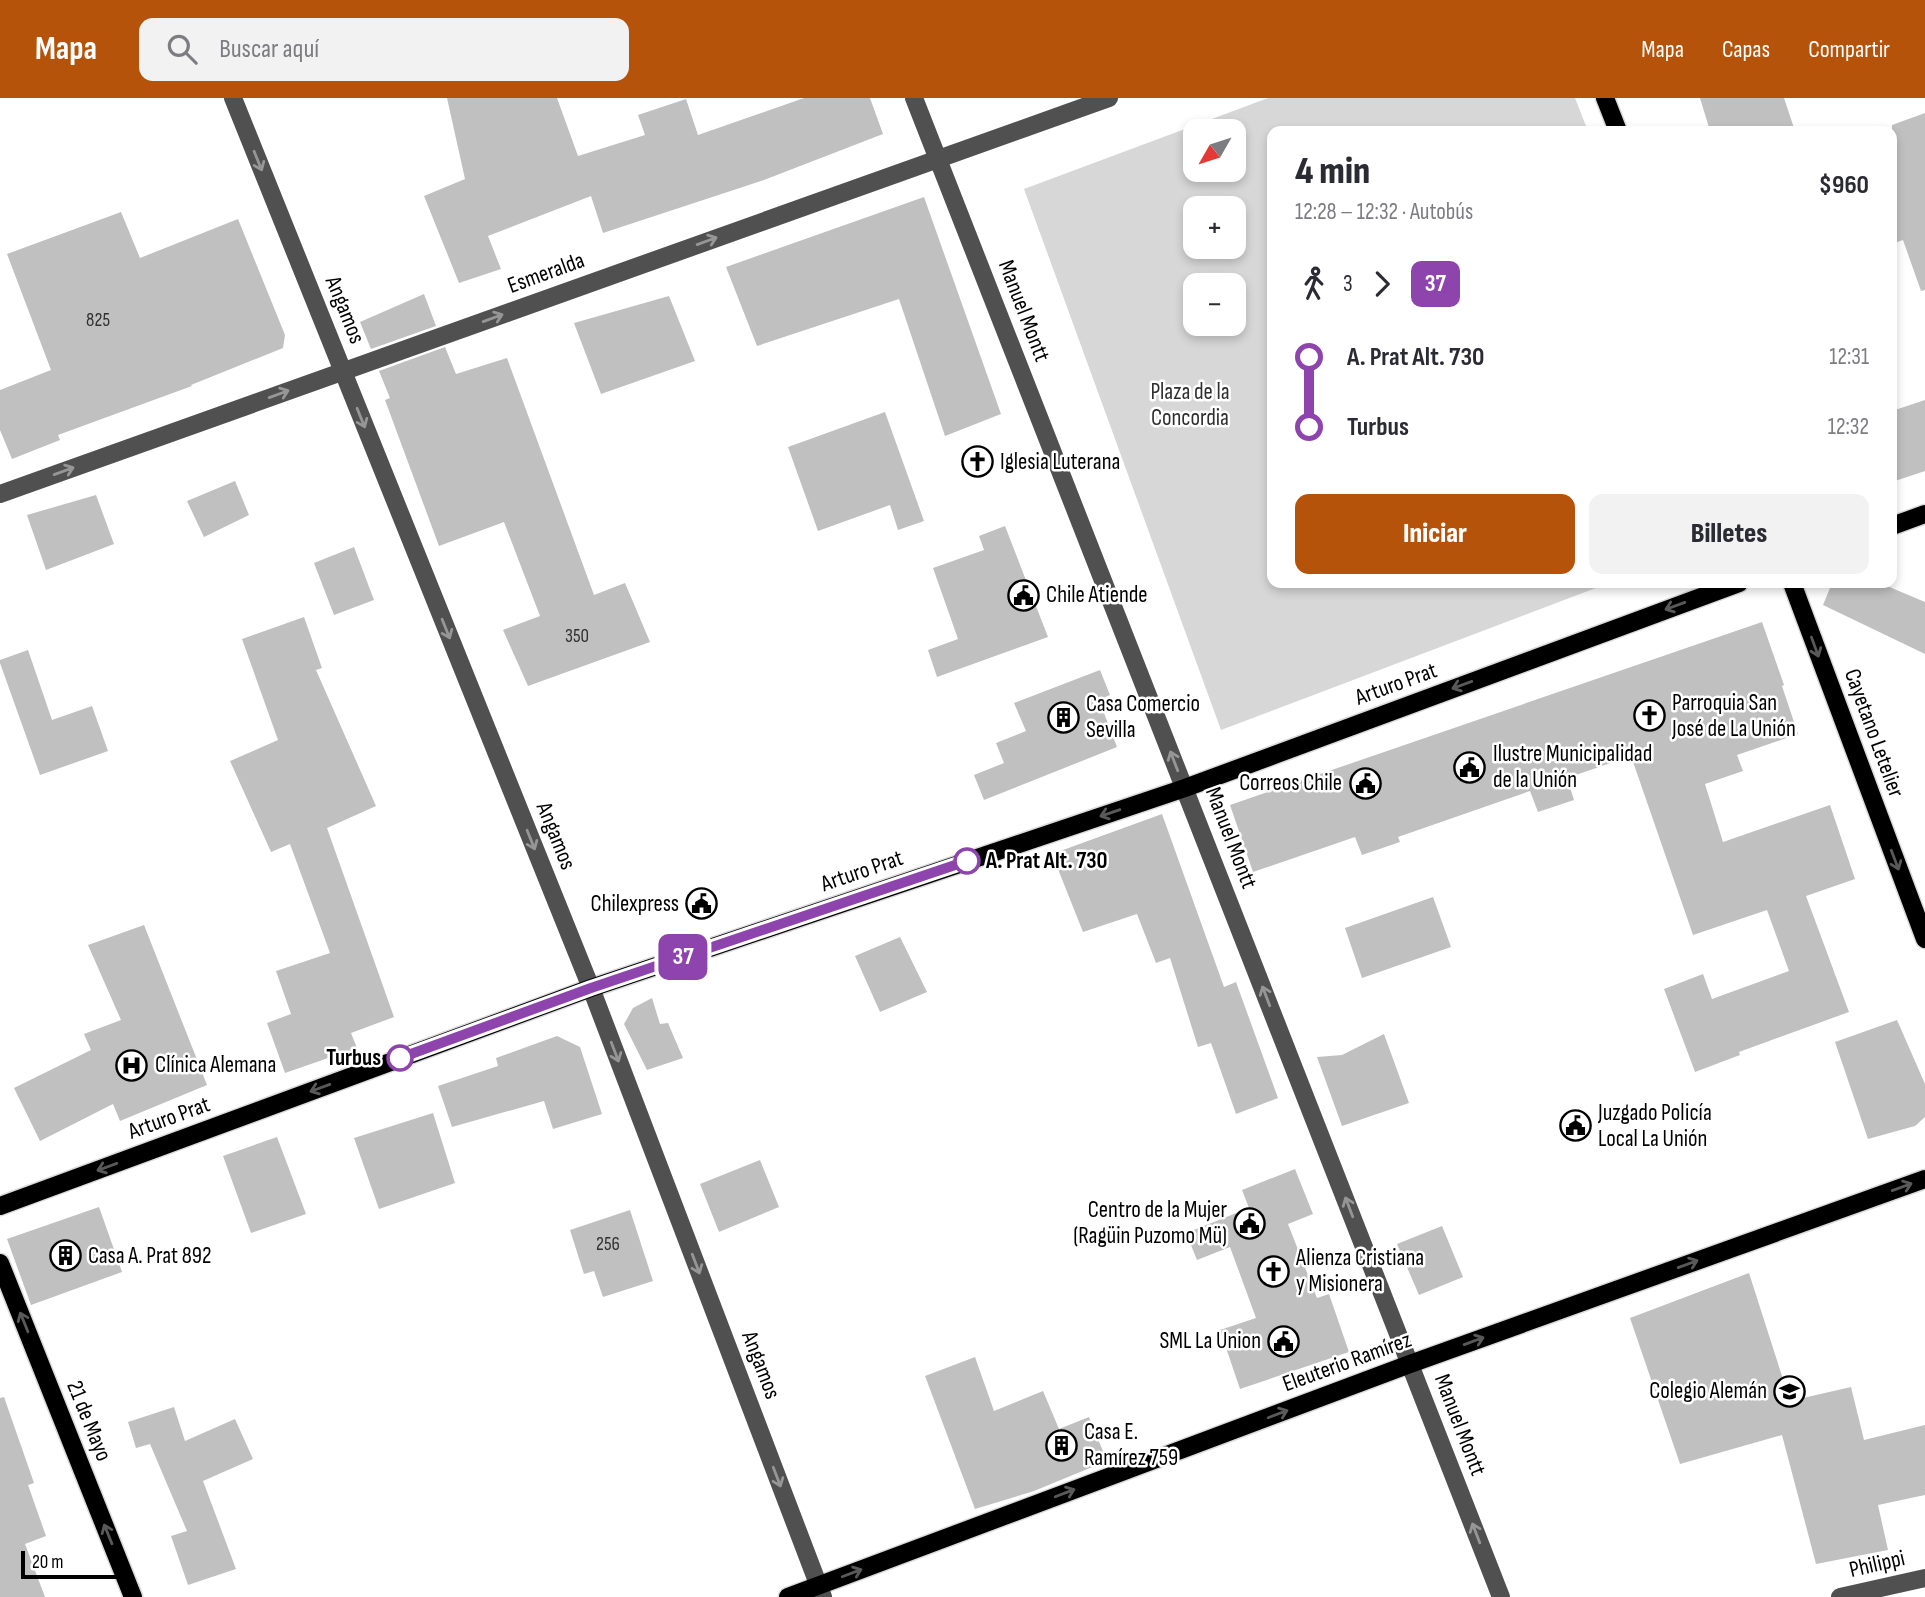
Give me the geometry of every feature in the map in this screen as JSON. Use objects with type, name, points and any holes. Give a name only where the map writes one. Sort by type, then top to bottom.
[{"type":"main road","points":[[1605,98],[1616,126]]},
{"type":"main road","points":[[1897,524],[1925,514]]},
{"type":"main road","name":"Arturo Prat","points":[[0,1206],[591,988],[1185,788],[1726,588]]},
{"type":"main road","name":"Cayetano Letelier","points":[[1794,588],[1925,939]]},
{"type":"main road","name":"Eleuterio Ramírez","points":[[788,1597],[821,1591],[1410,1364],[1925,1179]]},
{"type":"main road","name":"21 de Mayo","points":[[0,1263],[133,1597]]},
{"type":"street","name":"Angamos","points":[[233,98],[591,988],[821,1591]]},
{"type":"street","name":"Manuel Montt","points":[[914,98],[1501,1597]]},
{"type":"street","name":"Esmeralda","points":[[0,494],[1110,98]]},
{"type":"street","name":"Philippi","points":[[1840,1597],[1925,1578]]},
{"type":"green space","name":"Plaza de la Concordia","points":[[1268,98],[1575,98],[1586,126],[1267,126],[1267,588],[1596,588],[1221,730],[1024,189],[1183,130],[1183,182],[1246,182],[1246,119],[1212,119]]},
{"type":"building","points":[[447,98],[557,98],[578,156],[645,135],[638,115],[686,99],[698,135],[804,98],[870,98],[883,134],[764,180],[603,233],[591,196],[488,236],[501,269],[459,283],[424,196],[465,179]]},
{"type":"building","points":[[1700,98],[1784,98],[1793,126],[1708,126]]},
{"type":"building","points":[[1925,113],[1925,290],[1921,291],[1903,240],[1897,242],[1897,126],[1892,125]]},
{"type":"building","points":[[924,197],[1001,414],[945,436],[899,299],[757,346],[726,267]]},
{"type":"building","points":[[121,212],[140,258],[238,219],[285,335],[283,348],[192,386],[58,435],[60,440],[12,459],[0,430],[0,390],[51,370],[7,254]]},
{"type":"building","points":[[424,294],[436,326],[371,349],[360,322]]},
{"type":"building","points":[[669,296],[695,361],[601,394],[574,323]]},
{"type":"building","points":[[445,347],[456,374],[507,358],[594,595],[625,583],[650,642],[528,686],[503,630],[540,616],[504,522],[439,546],[385,400],[390,398],[379,371]]},
{"type":"building","points":[[1925,400],[1925,471],[1897,480],[1897,409]]},
{"type":"building","name":"Iglesia Luterana","points":[[885,412],[924,521],[898,530],[890,505],[818,531],[788,447]]},
{"type":"building","points":[[235,481],[249,515],[204,537],[187,501]]},
{"type":"building","points":[[96,495],[114,544],[46,570],[27,515]]},
{"type":"building","points":[[1005,526],[1048,637],[937,677],[928,650],[958,639],[933,568],[984,550],[979,536]]},
{"type":"building","points":[[354,547],[374,600],[334,615],[314,563]]},
{"type":"building","points":[[1830,588],[1892,588],[1925,602],[1925,654],[1823,605]]},
{"type":"building","points":[[304,617],[322,668],[316,670],[376,806],[327,828],[394,1017],[351,1033],[357,1048],[285,1073],[267,1023],[291,1014],[276,971],[330,953],[290,844],[271,852],[230,761],[278,740],[242,639]]},
{"type":"building","points":[[1762,622],[1798,734],[1737,755],[1743,771],[1705,784],[1723,842],[1830,805],[1855,879],[1806,896],[1849,1012],[1739,1052],[1740,1055],[1695,1072],[1664,989],[1703,974],[1712,999],[1789,971],[1767,910],[1693,935],[1631,756],[1567,778],[1574,800],[1538,812],[1530,791],[1398,837],[1400,842],[1362,855],[1355,837],[1253,872],[1230,805]]},
{"type":"building","points":[[28,650],[52,720],[92,706],[108,751],[40,775],[0,663],[0,660]]},
{"type":"building","name":"Casa Comercio Sevilla","points":[[1100,670],[1110,695],[1099,700],[1117,747],[984,800],[974,775],[1004,763],[996,743],[1026,731],[1014,703]]},
{"type":"building","points":[[1162,814],[1224,987],[1236,982],[1278,1098],[1236,1114],[1211,1043],[1198,1047],[1170,958],[1156,963],[1137,914],[1083,932],[1052,854]]},
{"type":"building","points":[[1433,897],[1451,947],[1362,978],[1345,928]]},
{"type":"building","points":[[144,925],[207,1085],[120,1121],[113,1104],[40,1141],[14,1088],[91,1050],[84,1034],[121,1020],[88,945]]},
{"type":"building","points":[[900,937],[927,992],[880,1012],[855,956]]},
{"type":"building","points":[[652,998],[660,1024],[668,1023],[683,1058],[647,1070],[624,1024],[633,1008]]},
{"type":"building","points":[[1897,1020],[1925,1084],[1925,1117],[1915,1126],[1868,1139],[1835,1042]]},
{"type":"building","points":[[1384,1034],[1409,1103],[1342,1126],[1317,1057],[1342,1055]]},
{"type":"building","points":[[557,1036],[580,1047],[602,1114],[553,1129],[544,1101],[452,1127],[438,1086],[498,1066],[496,1058]]},
{"type":"building","points":[[433,1113],[455,1183],[379,1209],[354,1138]]},
{"type":"building","points":[[277,1137],[306,1214],[251,1233],[223,1156]]},
{"type":"building","points":[[760,1160],[779,1207],[719,1232],[700,1184]]},
{"type":"building","points":[[1295,1169],[1313,1214],[1288,1224],[1317,1298],[1329,1294],[1349,1352],[1240,1389],[1220,1330],[1256,1318],[1230,1247],[1197,1260],[1186,1233],[1249,1208],[1242,1190]]},
{"type":"building","name":"Casa A. Prat 892","points":[[99,1207],[122,1272],[31,1305],[7,1239]]},
{"type":"building","points":[[630,1210],[653,1281],[603,1297],[594,1271],[584,1274],[570,1230]]},
{"type":"building","points":[[1442,1226],[1463,1277],[1419,1295],[1397,1244]]},
{"type":"building","points":[[1749,1273],[1790,1401],[1851,1387],[1864,1440],[1925,1425],[1925,1495],[1878,1505],[1888,1550],[1816,1564],[1782,1435],[1680,1464],[1630,1318]]},
{"type":"building","points":[[975,1357],[994,1411],[1043,1391],[1059,1429],[1089,1417],[1107,1461],[1034,1491],[975,1509],[925,1376]]},
{"type":"building","points":[[4,1397],[34,1483],[28,1485],[46,1536],[25,1544],[45,1597],[0,1597],[0,1398]]},
{"type":"building","points":[[174,1407],[185,1441],[235,1419],[253,1459],[203,1481],[236,1569],[188,1585],[171,1536],[187,1531],[150,1444],[136,1448],[128,1422]]},
{"type":"bus line","name":"37","points":[[400,1058],[591,988],[967,861]]},
{"type":"place","name":"Iglesia Luterana","points":[[977,462]]},
{"type":"place","name":"Chile Atiende","points":[[1023,595]]},
{"type":"place","name":"Parroquia San José de La Unión","points":[[1649,716]]},
{"type":"place","name":"Casa Comercio Sevilla","points":[[1063,717]]},
{"type":"place","name":"Ilustre Municipalidad de la Unión","points":[[1470,767]]},
{"type":"place","name":"Correos Chile","points":[[1365,783]]},
{"type":"place","name":"A. Prat Alt. 730","points":[[967,861]]},
{"type":"place","name":"Chilexpress","points":[[702,904]]},
{"type":"place","name":"Turbus","points":[[400,1058]]},
{"type":"place","name":"Clínica Alemana","points":[[132,1065]]},
{"type":"place","name":"Juzgado Policía Local La Unión","points":[[1575,1126]]},
{"type":"place","name":"Centro de la Mujer (Ragüin Puzomo Mü)","points":[[1250,1223]]},
{"type":"place","name":"Casa A. Prat 892","points":[[65,1256]]},
{"type":"place","name":"Alienza Cristiana y Misionera","points":[[1273,1271]]},
{"type":"place","name":"SML La Union","points":[[1284,1341]]},
{"type":"place","name":"Colegio Alemán","points":[[1790,1391]]},
{"type":"place","name":"Casa E. Ramírez 759","points":[[1061,1445]]}]
